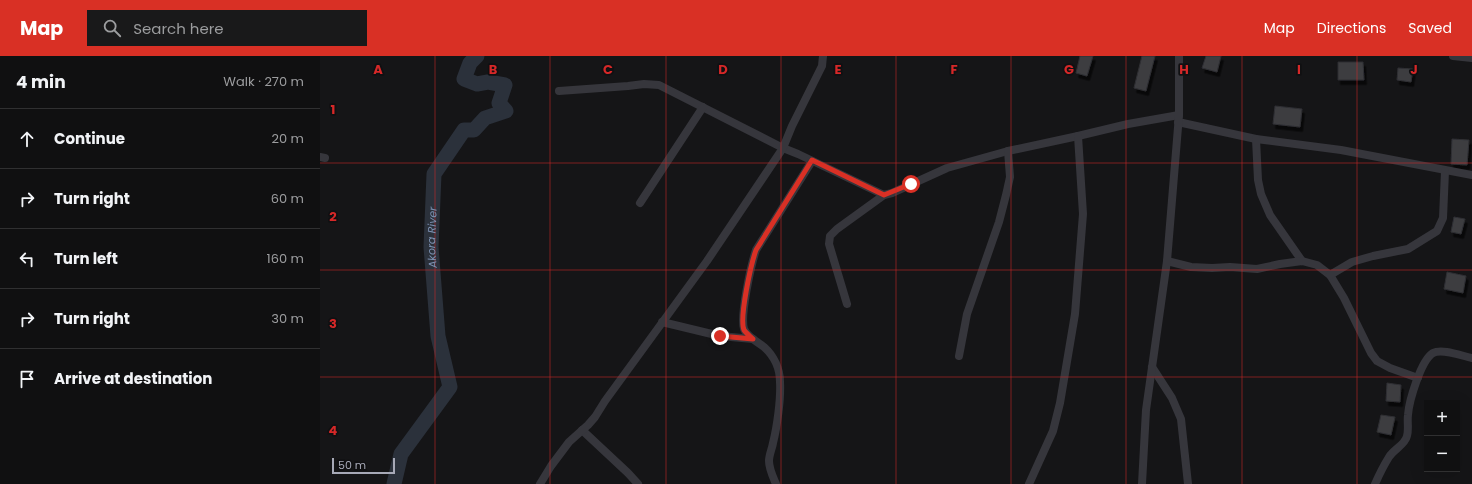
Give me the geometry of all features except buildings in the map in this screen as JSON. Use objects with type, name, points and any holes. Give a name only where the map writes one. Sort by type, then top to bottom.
[{"type":"street","points":[[540,484],[569,442],[595,417],[707,261],[783,148],[792,126],[822,66],[823,56]]},
{"type":"street","points":[[1142,484],[1145,418],[1168,260],[1178,119],[1179,56]]},
{"type":"street","points":[[1453,56],[1472,58]]},
{"type":"street","points":[[559,91],[644,84],[659,85],[783,148],[812,160],[884,195]]},
{"type":"street","points":[[640,203],[703,107]]},
{"type":"street","points":[[847,304],[829,244],[830,236],[837,229],[884,195],[892,193],[947,168],[1008,151],[1128,124],[1178,119],[1256,139],[1341,150],[1472,175]]},
{"type":"street","points":[[1029,484],[1053,432],[1060,403],[1075,314],[1083,214],[1078,136]]},
{"type":"street","points":[[1256,139],[1258,180],[1261,194],[1270,215],[1302,261]]},
{"type":"street","points":[[959,356],[967,314],[999,222],[1006,195],[1010,177],[1008,151]]},
{"type":"street","points":[[776,484],[771,473],[769,461],[774,442],[777,417],[780,382],[779,369],[773,356],[744,330],[743,317],[756,250],[812,160]]},
{"type":"street","points":[[1330,275],[1352,262],[1408,249],[1437,231],[1444,218],[1445,171]]},
{"type":"street","points":[[1168,260],[1191,267],[1212,268],[1230,266],[1257,269],[1302,261],[1318,265],[1330,275],[1344,298],[1371,354],[1377,361],[1390,368],[1418,378]]},
{"type":"street","points":[[662,322],[720,336],[753,339]]},
{"type":"street","points":[[1375,484],[1389,457],[1407,438],[1407,416],[1410,401],[1418,378],[1427,359],[1434,353],[1445,352],[1472,358]]},
{"type":"street","points":[[1152,367],[1170,393],[1181,419],[1188,484]]},
{"type":"street","points":[[582,430],[613,458],[638,484]]},
{"type":"waterway","name":"Akora River","points":[[394,484],[401,454],[450,387],[438,336],[431,247],[434,174],[464,130],[474,130],[485,118],[506,111],[499,103],[505,85],[488,82],[477,84],[464,79],[470,63],[477,56]]},
{"type":"route","points":[[720,336],[753,339],[744,330],[743,317],[752,263],[756,250],[812,160],[884,195],[911,184]]}]
